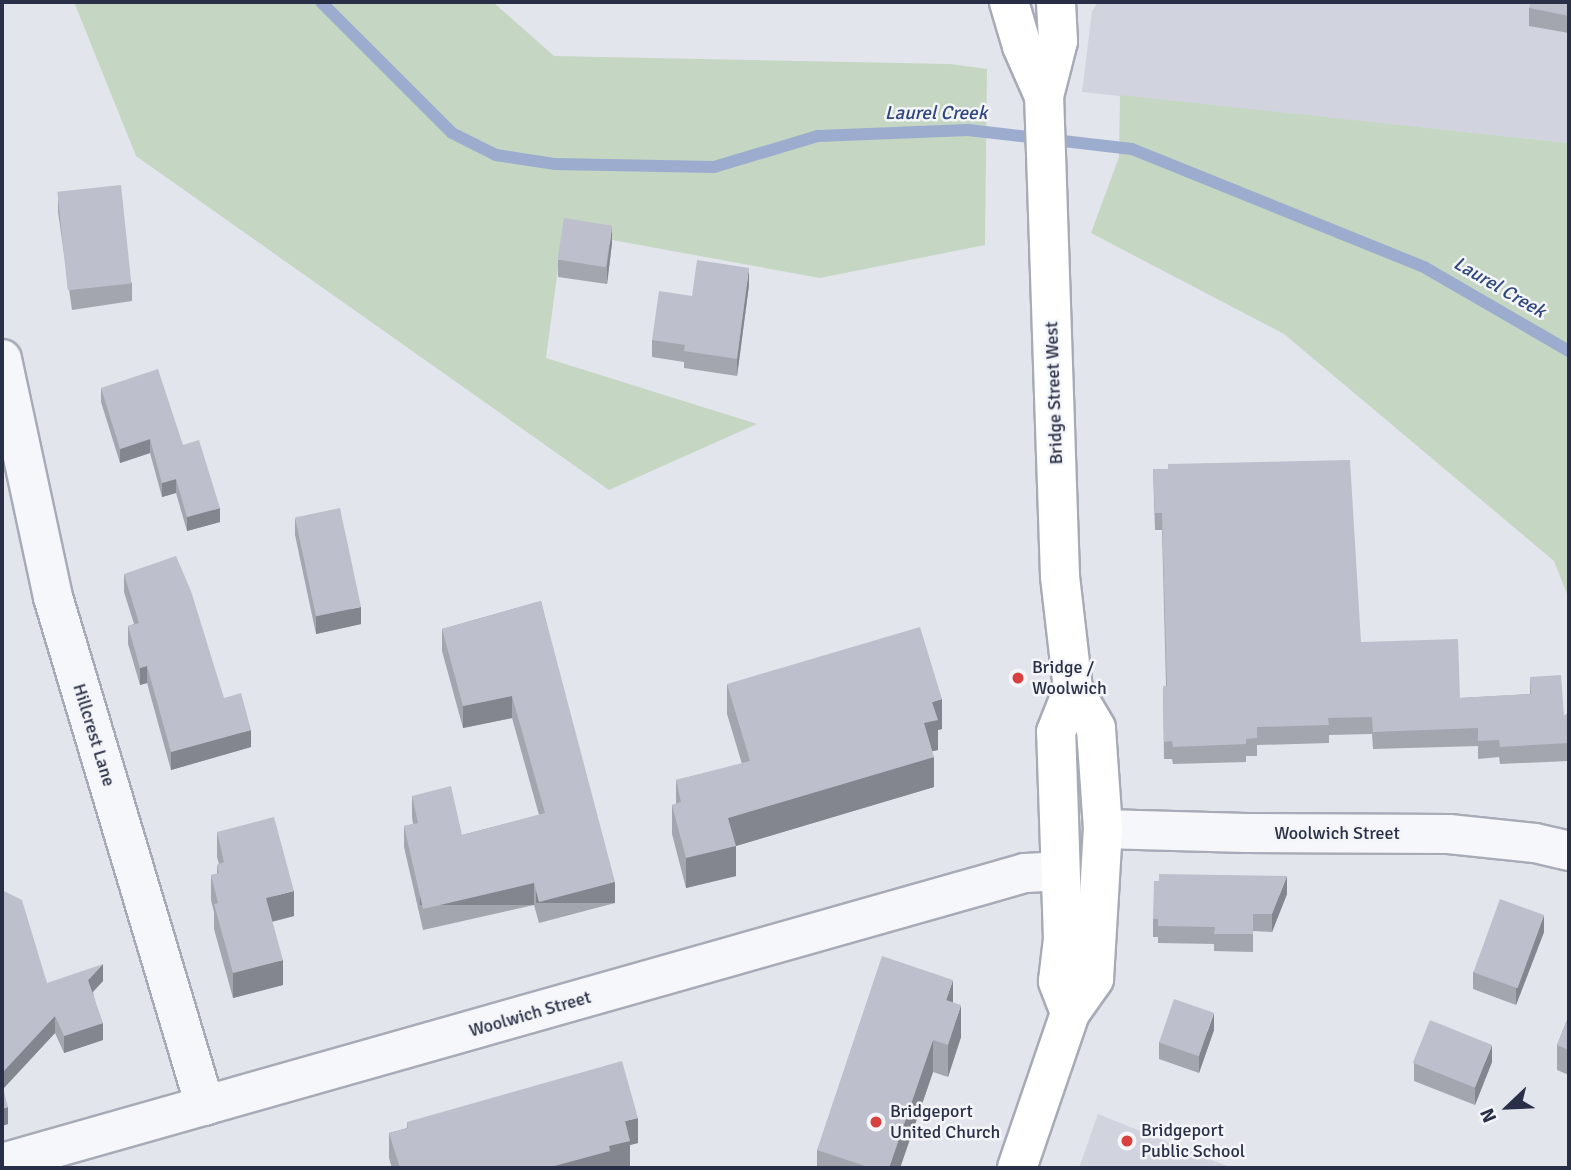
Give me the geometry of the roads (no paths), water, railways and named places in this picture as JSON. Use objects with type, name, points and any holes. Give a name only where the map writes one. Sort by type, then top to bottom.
[{"type":"main road","name":"Bridge Street West","points":[[1009,2],[1022,46],[1044,96]]},
{"type":"main road","name":"Bridge Street West","points":[[1017,1168],[1070,1013],[1094,979],[1103,828],[1096,727],[1073,689],[1060,576],[1044,96],[1058,41],[1056,2]]},
{"type":"main road","name":"Bridge Street West","points":[[1070,1013],[1058,981],[1063,939],[1056,732],[1073,689]]},
{"type":"street","name":"Hillcrest Lane","points":[[2,359],[53,597],[205,1106]]},
{"type":"street","name":"Woolwich Street","points":[[1103,828],[1246,833],[1450,834],[1535,843],[1569,851]]},
{"type":"street","name":"Woolwich Street","points":[[2,1163],[1025,873],[1060,871]]},
{"type":"waterway","name":"Laurel Creek","points":[[321,2],[452,133],[496,155],[555,164],[714,167],[818,136],[968,130],[1132,149],[1424,267],[1569,351]]},
{"type":"place","name":"Bridge / Woolwich","points":[[1018,678]]},
{"type":"place","name":"Bridgeport United Church","points":[[876,1122]]},
{"type":"place","name":"Bridgeport Public School","points":[[1127,1141]]}]
